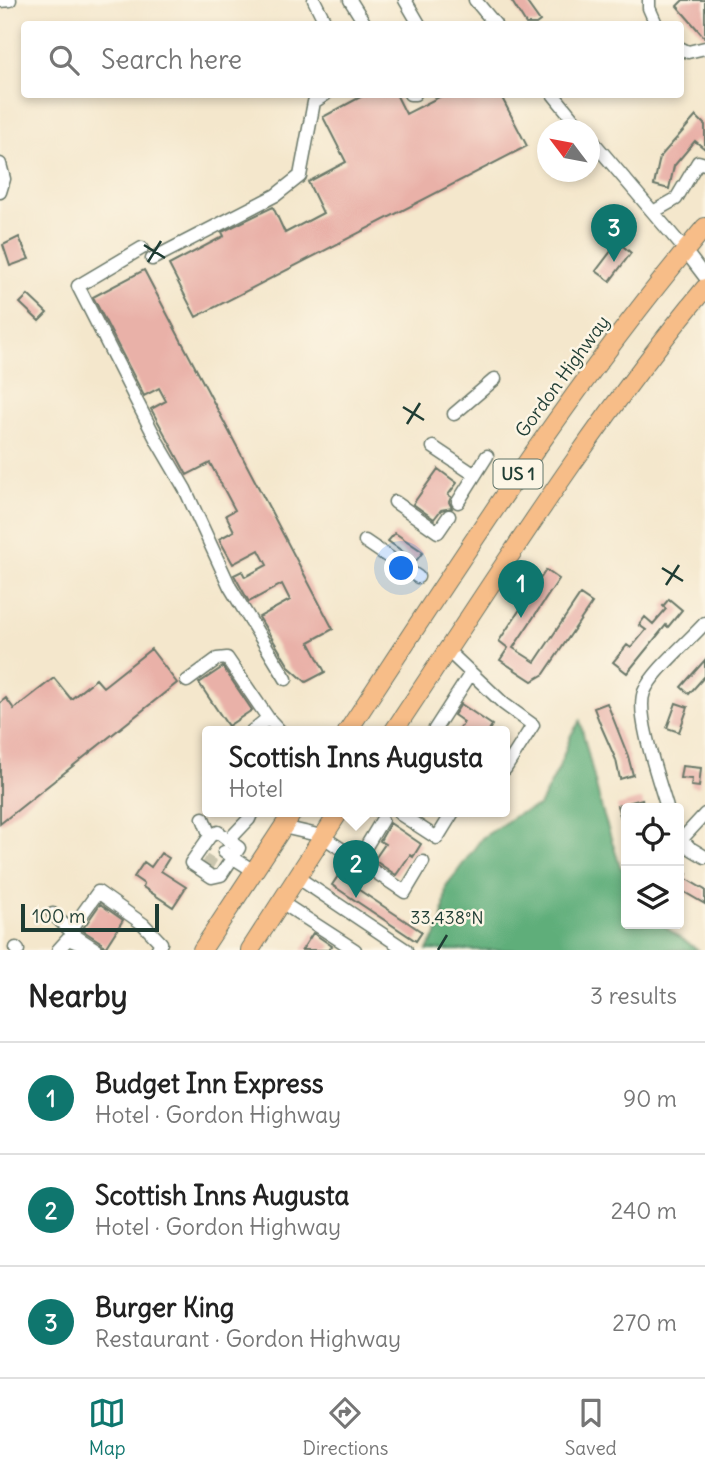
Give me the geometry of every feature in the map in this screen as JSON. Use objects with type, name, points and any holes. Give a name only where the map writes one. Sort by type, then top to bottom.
[{"type":"highway","name":"Gordon Highway","points":[[350,726],[559,414],[622,329],[705,227]]},
{"type":"highway","name":"US 1","points":[[397,726],[590,436],[705,288]]},
{"type":"highway","points":[[250,950],[335,817]]},
{"type":"highway","points":[[202,950],[288,820]]},
{"type":"street","points":[[0,1],[10,0]]},
{"type":"street","points":[[314,0],[324,21]]},
{"type":"street","points":[[350,0],[363,21]]},
{"type":"street","points":[[405,0],[417,21]]},
{"type":"street","points":[[475,0],[492,21]]},
{"type":"street","points":[[649,0],[655,21]]},
{"type":"street","points":[[684,50],[688,52],[705,48]]},
{"type":"street","points":[[152,259],[276,195],[300,176],[314,102],[320,98]]},
{"type":"street","points":[[556,98],[573,119]]},
{"type":"street","points":[[600,150],[705,277]]},
{"type":"street","points":[[653,212],[676,199],[698,162],[705,164]]},
{"type":"street","points":[[0,164],[4,179],[0,192]]},
{"type":"street","points":[[142,248],[78,286],[157,441],[185,489],[230,587],[286,679]]},
{"type":"street","points":[[454,414],[495,379]]},
{"type":"street","points":[[433,447],[475,475]]},
{"type":"street","points":[[458,502],[487,456]]},
{"type":"street","points":[[395,502],[438,531],[449,516]]},
{"type":"street","points":[[365,541],[418,577]]},
{"type":"street","points":[[666,803],[644,724],[641,704],[643,692],[650,681],[705,623]]},
{"type":"street","points":[[447,650],[505,705],[533,725],[510,761]]},
{"type":"street","points":[[187,681],[217,659],[227,658],[275,726]]},
{"type":"street","points":[[437,726],[471,673]]},
{"type":"street","points":[[258,726],[268,718]]},
{"type":"street","points":[[684,834],[705,814]]},
{"type":"street","points":[[219,845],[209,863],[219,845],[250,817]]},
{"type":"street","points":[[405,817],[437,838],[450,817]]},
{"type":"street","points":[[203,818],[219,845],[254,872]]},
{"type":"street","points":[[288,820],[322,836],[405,892],[423,862]]},
{"type":"street","points":[[358,860],[382,821]]},
{"type":"street","points":[[684,842],[705,857]]},
{"type":"street","points":[[297,877],[407,950]]},
{"type":"street","points":[[70,931],[98,892],[143,924],[162,943],[157,950]]},
{"type":"street","points":[[281,902],[355,950]]},
{"type":"street","points":[[53,914],[70,931],[97,950]]},
{"type":"street","points":[[58,950],[68,939],[89,950]]},
{"type":"green space","points":[[580,721],[602,810],[621,867],[621,929],[668,929],[698,950],[427,950],[442,925],[446,887],[482,838],[518,814],[539,806],[558,770],[571,735]]},
{"type":"building","points":[[511,0],[525,0],[540,21],[524,21]]},
{"type":"building","points":[[683,0],[705,0],[705,38],[677,6]]},
{"type":"building","points":[[359,98],[398,98],[406,114],[437,98],[502,98],[527,146],[196,317],[169,265],[224,236],[222,232],[273,207],[285,233],[323,213],[308,182],[346,162],[323,117]]},
{"type":"building","points":[[696,116],[705,125],[705,149],[695,141],[674,166],[669,189],[654,185],[660,157]]},
{"type":"building","points":[[19,237],[29,259],[10,266],[3,245]]},
{"type":"building","points":[[618,242],[631,253],[610,281],[596,271]]},
{"type":"building","points":[[144,270],[333,629],[309,642],[325,672],[306,682],[290,668],[259,617],[290,600],[282,584],[249,602],[234,575],[242,571],[245,577],[267,565],[259,550],[233,564],[219,539],[234,531],[226,515],[235,510],[210,463],[187,475],[151,409],[166,401],[159,388],[144,396],[93,297]]},
{"type":"building","points":[[28,295],[47,313],[39,321],[20,303]]},
{"type":"building","points":[[438,469],[457,483],[448,495],[451,497],[449,502],[452,508],[441,510],[434,519],[413,504]]},
{"type":"building","points":[[395,533],[423,552],[416,561],[388,541]]},
{"type":"building","points":[[546,570],[559,579],[513,648],[535,662],[580,595],[592,603],[544,674],[532,681],[500,660],[508,648],[499,641]]},
{"type":"building","points":[[669,599],[682,610],[668,627],[666,625],[627,673],[613,662],[627,645],[631,648],[646,630],[639,625],[645,617],[653,624],[666,609],[663,606]]},
{"type":"building","points":[[151,649],[177,683],[0,824],[0,703],[6,698],[14,709],[54,678],[71,699],[96,679],[103,687]]},
{"type":"building","points":[[705,660],[705,676],[689,694],[681,687]]},
{"type":"building","points":[[223,667],[252,710],[228,726],[199,683]]},
{"type":"building","points":[[607,703],[633,775],[620,779],[616,760],[594,708]]},
{"type":"building","points":[[676,703],[688,707],[679,732],[667,728]]},
{"type":"building","points":[[461,704],[492,725],[461,726],[464,722],[454,715]]},
{"type":"building","points":[[682,766],[701,768],[699,787],[691,786],[692,779],[680,778]]},
{"type":"building","points":[[390,823],[421,844],[396,875],[374,860],[385,844],[380,841]]},
{"type":"building","points":[[161,853],[169,858],[161,871],[186,887],[173,907],[143,887],[144,884],[134,877],[144,862],[151,867]]},
{"type":"building","points":[[684,872],[687,874],[685,878],[705,890],[705,904],[684,892]]},
{"type":"building","points":[[338,876],[422,932],[416,941],[332,885]]},
{"type":"building","points":[[100,904],[123,920],[105,948],[82,930]]},
{"type":"building","points":[[313,933],[332,946],[329,950],[302,950]]},
{"type":"tunnel","points":[[204,860],[214,866]]},
{"type":"place","name":"Burger King","points":[[614,262]]},
{"type":"place","name":"Budget Inn Express","points":[[521,618]]},
{"type":"place","name":"Scottish Inns Augusta","points":[[356,898]]}]
